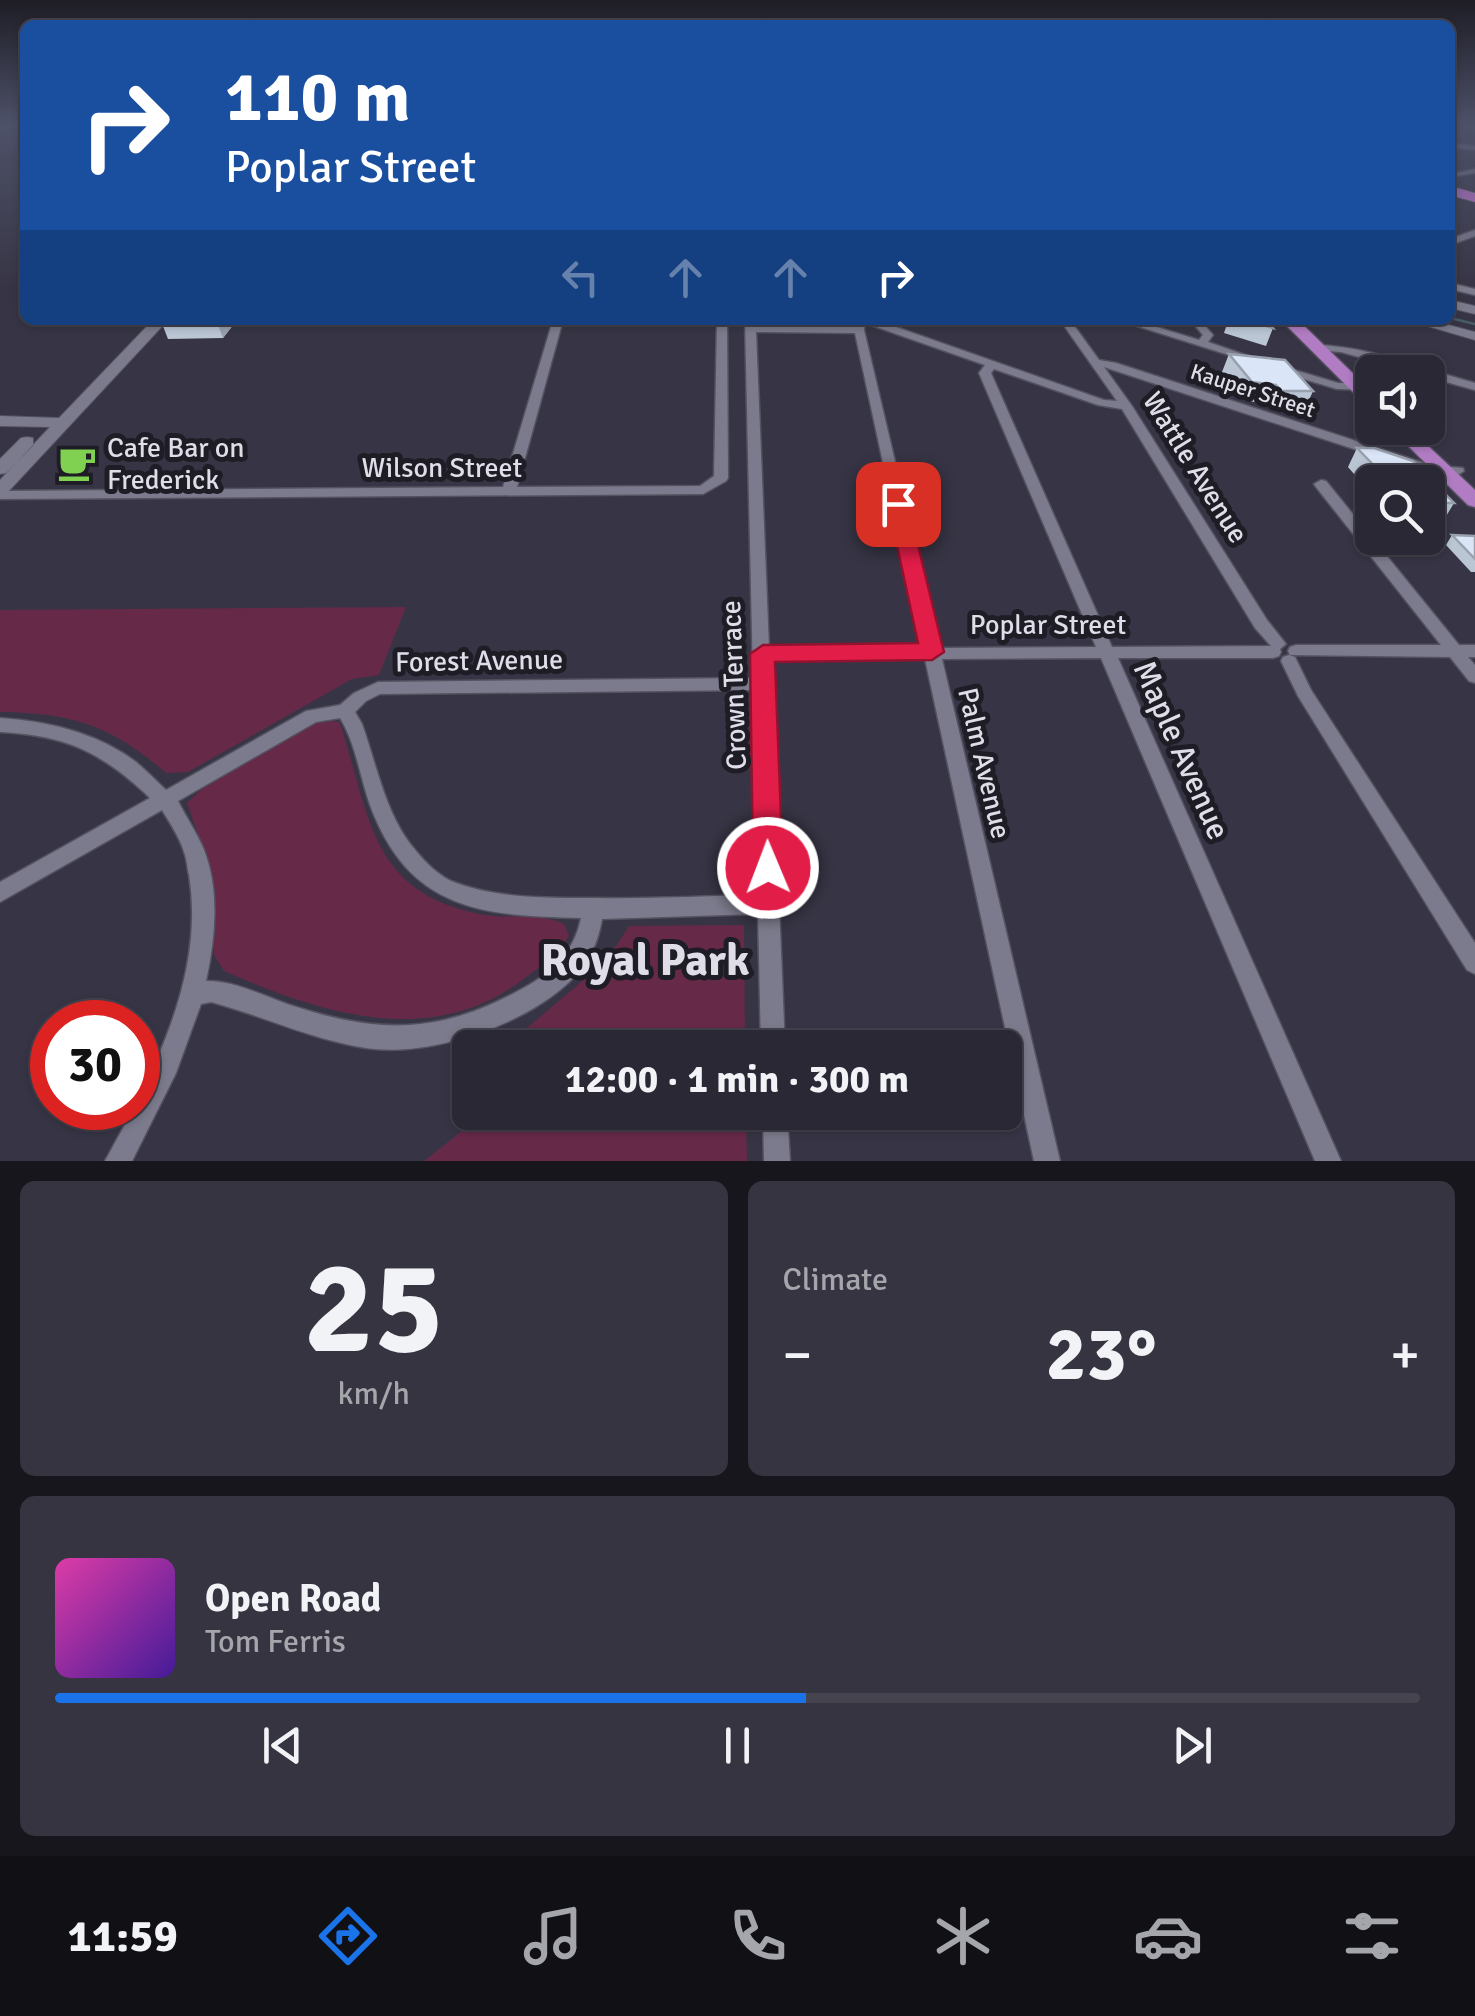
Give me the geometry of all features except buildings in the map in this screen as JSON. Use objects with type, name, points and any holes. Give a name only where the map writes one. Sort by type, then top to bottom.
[{"type":"main road","points":[[0,493],[54,423],[142,325]]},
{"type":"main road","points":[[0,469],[156,325]]},
{"type":"main road","points":[[1294,325],[1324,348]]},
{"type":"main road","points":[[1304,325],[1355,378]]},
{"type":"main road","points":[[1433,325],[1475,336]]},
{"type":"main road","points":[[0,421],[54,423]]},
{"type":"main road","points":[[1419,445],[1475,488]]},
{"type":"main road","points":[[1427,445],[1475,501]]},
{"type":"street","points":[[509,491],[557,325]]},
{"type":"street","name":"Wilson Street","points":[[0,493],[690,492],[718,483],[722,325]]},
{"type":"street","name":"Crown Terrace","points":[[751,325],[772,1030]]},
{"type":"street","name":"Palm Avenue","points":[[862,325],[1047,1161]]},
{"type":"street","points":[[868,325],[1102,403],[1126,406]]},
{"type":"street","name":"Wattle Avenue","points":[[1069,325],[1126,406],[1261,624],[1284,652],[1304,692],[1475,964]]},
{"type":"street","points":[[1140,325],[1355,389]]},
{"type":"street","points":[[1199,325],[1208,335],[1201,344]]},
{"type":"street","points":[[1324,348],[1355,356]]},
{"type":"street","name":"Kauper Street","points":[[1094,363],[1112,365],[1450,471]]},
{"type":"street","name":"Maple Avenue","points":[[992,364],[986,373],[1328,1161]]},
{"type":"street","points":[[1445,378],[1475,387]]},
{"type":"street","points":[[1321,484],[1475,677]]},
{"type":"street","name":"Poplar Street","points":[[763,654],[1475,651]]},
{"type":"street","name":"Forest Avenue","points":[[0,893],[312,716],[344,711],[378,688],[763,684]]},
{"type":"street","points":[[344,711],[353,724],[391,830],[407,856],[440,886],[480,900],[522,906],[769,904]]},
{"type":"street","points":[[0,725],[54,730],[106,751],[148,780],[175,808],[193,845],[204,890],[193,994],[170,1066],[118,1161]]},
{"type":"street","points":[[193,994],[211,990],[323,1028],[392,1039],[455,1028],[509,1008],[570,966],[587,938],[593,907]]},
{"type":"street","points":[[775,1130],[776,1161]]},
{"type":"shaded area","points":[[406,607],[379,675],[352,679],[188,772],[166,773],[127,743],[89,725],[49,715],[0,712],[0,610]]},
{"type":"shaded area","points":[[339,722],[369,821],[396,870],[416,888],[444,903],[479,914],[544,918],[564,924],[569,936],[540,967],[483,1003],[447,1015],[410,1019],[334,1010],[224,971],[214,955],[211,871],[187,803],[205,786],[316,723]]},
{"type":"shaded area","points":[[744,925],[745,1030],[527,1030],[607,960],[629,926]]},
{"type":"shaded area","points":[[463,1130],[746,1130],[747,1161],[424,1161]]},
{"type":"waterway","points":[[1455,319],[1475,324]]},
{"type":"place","name":"Cafe Bar on Frederick","points":[[77,463]]},
{"type":"district","name":"Royal Park","points":[[645,959]]},
{"type":"route","points":[[768,868],[763,654],[932,652],[898,504]]}]
